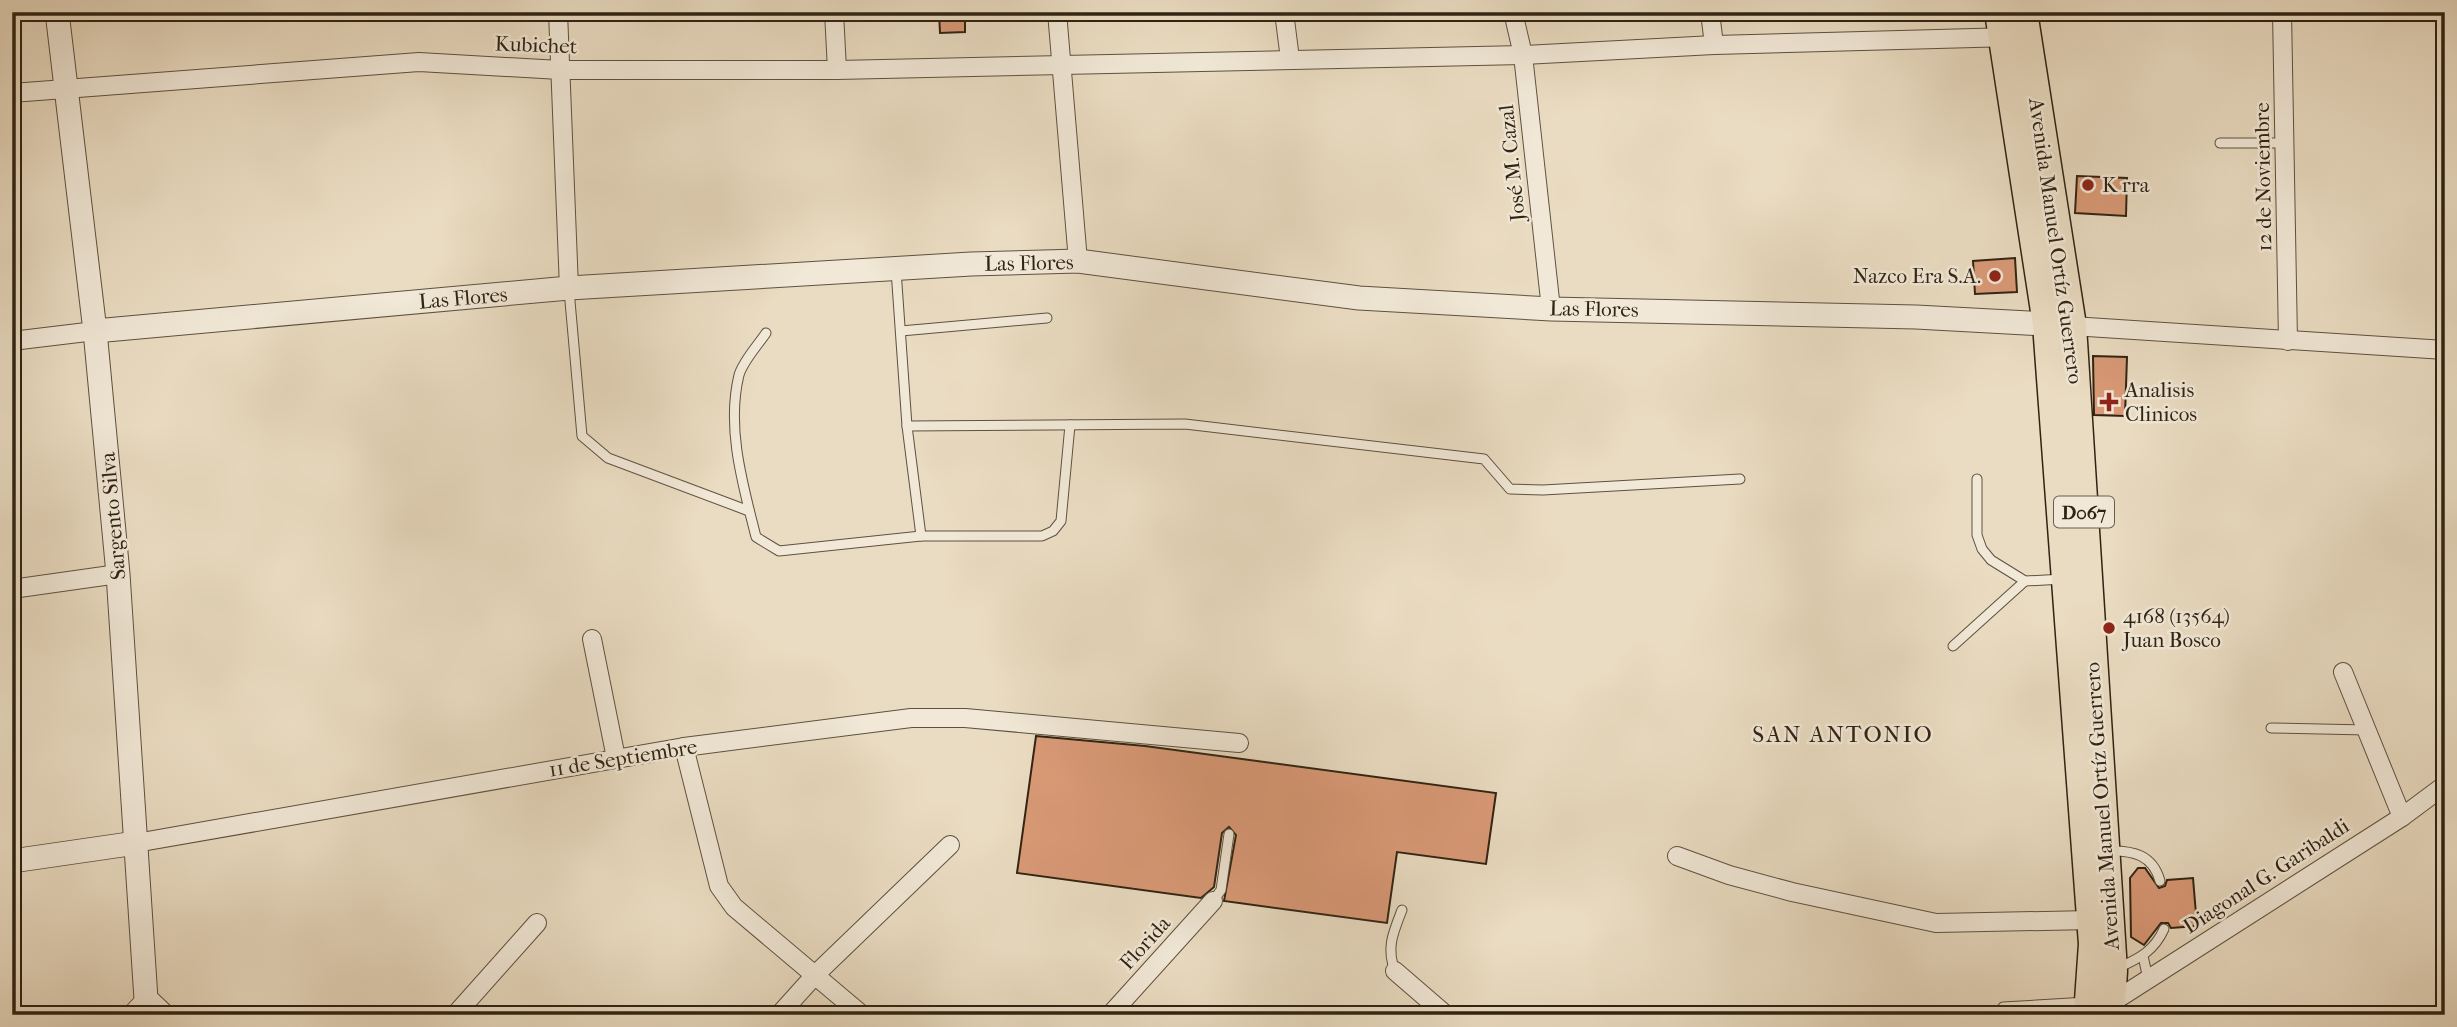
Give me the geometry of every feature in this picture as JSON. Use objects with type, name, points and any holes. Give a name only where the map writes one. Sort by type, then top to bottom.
[{"type":"main road","name":"Avenida Manuel Ortíz Guerrero","points":[[2013,24],[2059,325],[2113,971],[2099,1009]]},
{"type":"main road","name":"Avenida Manuel Ortíz Guerrero","points":[[2059,325],[2066,579],[2099,1009]]},
{"type":"street","name":"Sargento Silva","points":[[57,12],[95,331],[118,574],[136,843],[139,1007],[163,1015]]},
{"type":"street","points":[[558,12],[569,288]]},
{"type":"street","points":[[834,12],[837,70]]},
{"type":"street","points":[[1057,12],[1059,63],[1078,261]]},
{"type":"street","points":[[1284,12],[1290,59]]},
{"type":"street","name":"José M. Cazal","points":[[1513,12],[1523,55],[1551,309]]},
{"type":"street","points":[[1710,12],[1714,45]]},
{"type":"street","name":"12 de Noviembre","points":[[2282,12],[2288,341]]},
{"type":"street","name":"Kubichet","points":[[12,93],[419,62],[560,70],[837,70],[1059,63],[1523,55],[2013,24]]},
{"type":"street","name":"Las Flores","points":[[12,341],[569,288],[971,264],[1078,261],[1359,298],[1551,309],[1916,317],[2059,325]]},
{"type":"street","points":[[2059,325],[2445,350]]},
{"type":"street","points":[[12,589],[118,574]]},
{"type":"street","points":[[592,639],[616,758]]},
{"type":"street","points":[[2343,672],[2402,817]]},
{"type":"street","name":"11 de Septiembre","points":[[12,861],[136,843],[684,747],[911,718],[965,719],[1240,743]]},
{"type":"street","points":[[684,747],[719,886],[734,907],[862,1015]]},
{"type":"street","name":"Diagonal G. Garibaldi","points":[[2099,1009],[2402,817],[2445,785]]},
{"type":"street","points":[[779,1015],[815,975],[950,845]]},
{"type":"street","points":[[1676,856],[1729,876],[1936,923],[2091,920]]},
{"type":"street","name":"Florida","points":[[1111,1015],[1213,901]]},
{"type":"street","points":[[455,1015],[537,923]]},
{"type":"street","points":[[1395,971],[1446,1015]]},
{"type":"lane","points":[[2220,142],[2286,144]]},
{"type":"lane","points":[[897,270],[907,426],[921,536]]},
{"type":"lane","points":[[569,288],[582,436],[608,458],[749,511]]},
{"type":"lane","points":[[901,331],[1046,318]]},
{"type":"lane","points":[[766,333],[740,372],[734,425],[756,537],[779,551],[921,536],[1042,536],[1053,531],[1061,521],[1070,425]]},
{"type":"lane","points":[[907,426],[1185,424],[1484,459],[1510,489],[1543,490],[1740,479]]},
{"type":"lane","points":[[1977,478],[1977,535],[1982,550],[1997,565],[2025,580],[2066,579]]},
{"type":"lane","points":[[1953,646],[2025,580]]},
{"type":"lane","points":[[2271,728],[2367,730]]},
{"type":"lane","points":[[1213,901],[1222,890],[1229,834]]},
{"type":"lane","points":[[2105,852],[2127,851],[2148,859],[2156,867],[2160,881]]},
{"type":"lane","points":[[1395,971],[1390,958],[1390,944],[1402,910]]},
{"type":"lane","points":[[2113,971],[2143,956],[2157,945],[2164,929]]},
{"type":"lane","points":[[2143,956],[2148,979]]},
{"type":"lane","points":[[2003,1007],[2099,1009]]},
{"type":"building","points":[[939,12],[965,12],[965,32],[940,33]]},
{"type":"building","points":[[2077,176],[2127,178],[2126,216],[2075,213]]},
{"type":"building","name":"Nazco Era S.A.","points":[[2015,258],[2017,292],[1975,294],[1973,261]]},
{"type":"building","points":[[2093,356],[2127,357],[2125,416],[2094,415]]},
{"type":"building","points":[[1036,736],[1145,746],[1496,793],[1486,864],[1397,852],[1387,923],[1224,901],[1236,835],[1229,827],[1222,833],[1214,887],[1201,898],[1017,873]]},
{"type":"building","points":[[2138,868],[2145,868],[2159,888],[2165,886],[2167,880],[2193,878],[2197,926],[2171,928],[2168,923],[2161,923],[2144,945],[2131,937],[2130,878]]},
{"type":"place","name":"K rra","points":[[2088,185]]},
{"type":"place","name":"Nazco Era S.A.","points":[[1995,276]]},
{"type":"place","name":"Analisis Clinicos","points":[[2109,402]]},
{"type":"place","name":"4168 (13564) Juan Bosco","points":[[2109,628]]},
{"type":"district","name":"SAN ANTONIO","points":[[1843,734]]}]
